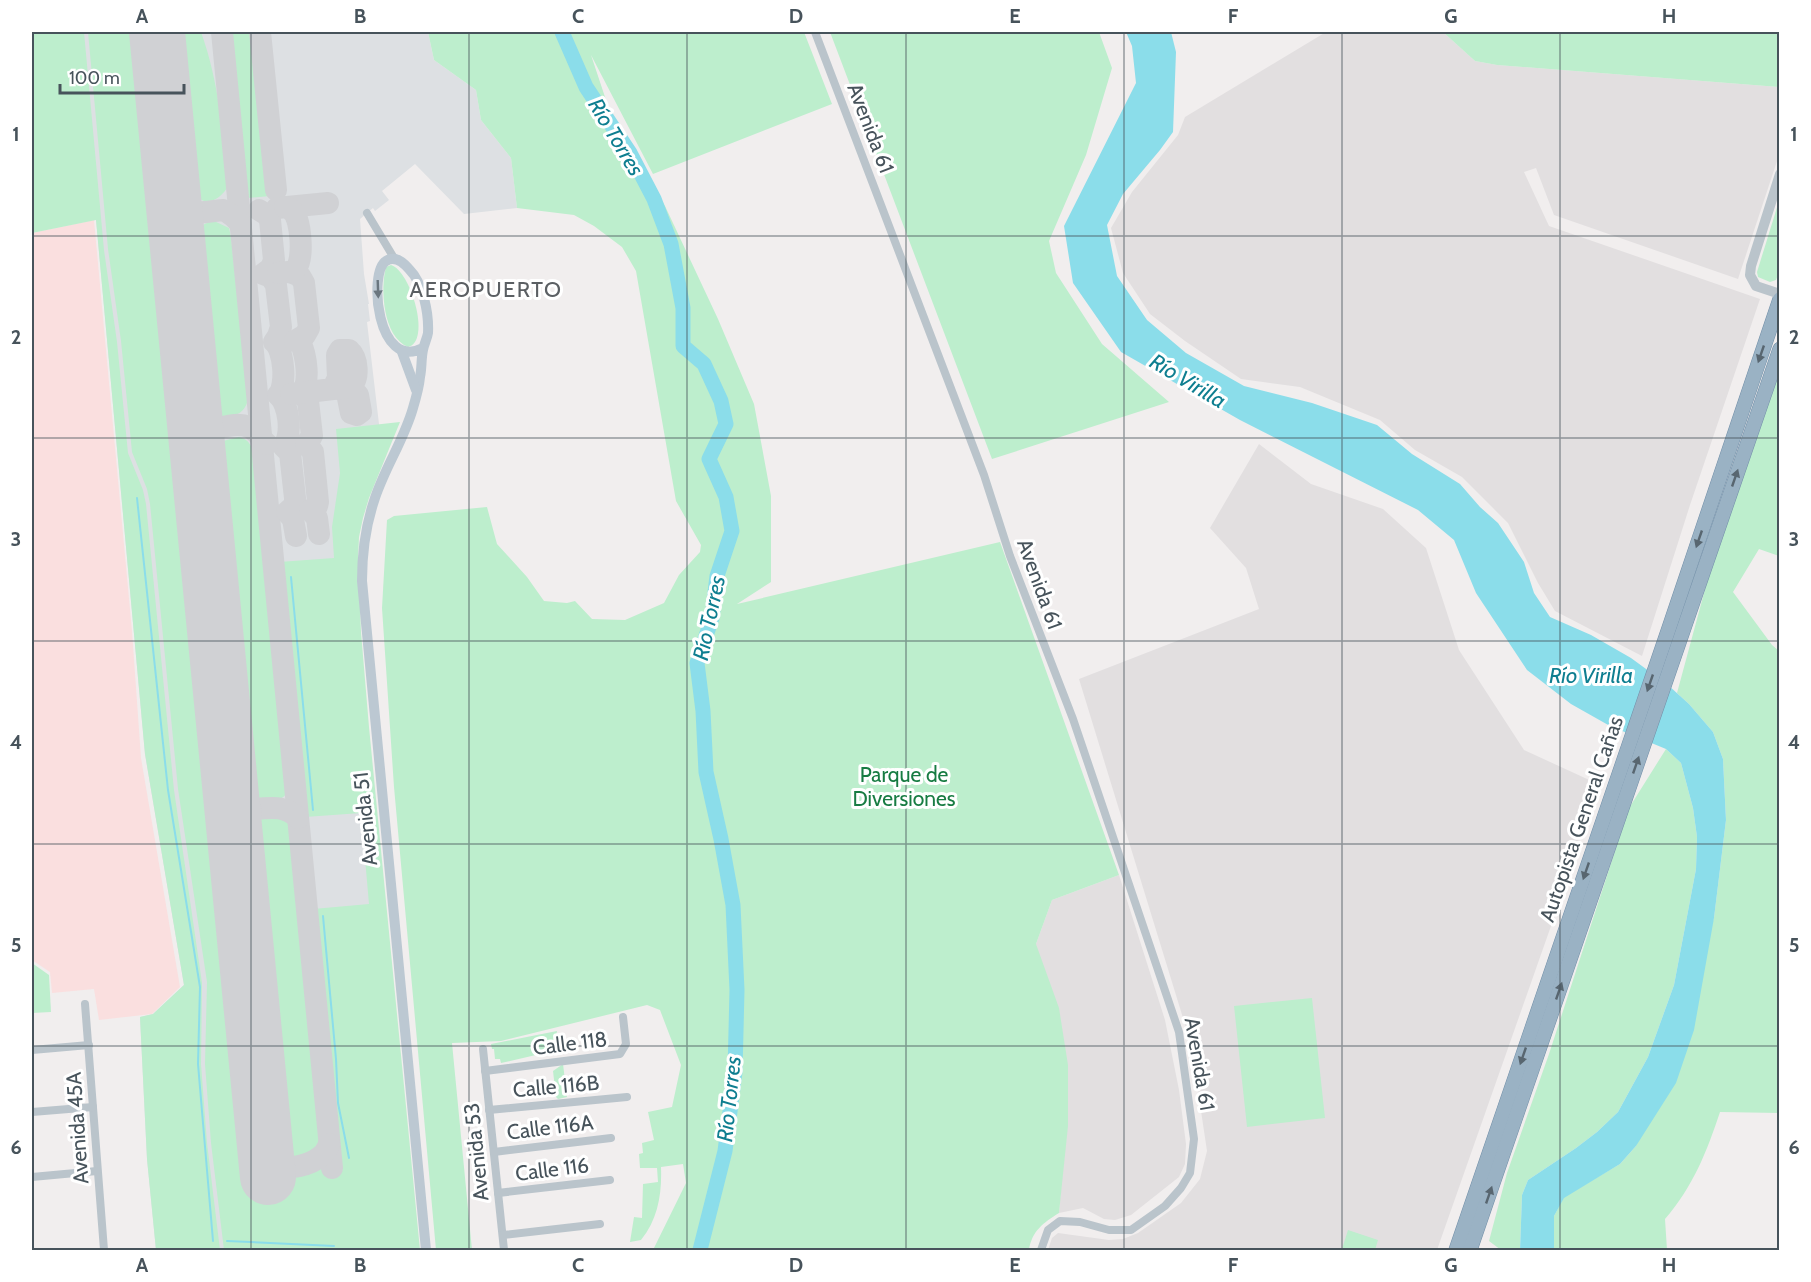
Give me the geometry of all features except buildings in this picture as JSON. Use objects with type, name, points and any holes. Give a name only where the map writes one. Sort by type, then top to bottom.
[{"type":"highway","name":"Autopista General Cañas","points":[[1470,1251],[1611,818],[1675,630],[1779,297]]},
{"type":"highway","name":"Autopista General Cañas","points":[[1675,630],[1779,349]]},
{"type":"highway","name":"Autopista General Cañas","points":[[1456,1251],[1611,818]]},
{"type":"main road","name":"Avenida 51","points":[[394,258],[411,270],[422,296],[428,333],[423,348],[420,378],[412,410],[368,520],[364,540],[362,581],[426,1251]]},
{"type":"main road","points":[[394,258],[386,260],[380,266],[377,276],[378,299],[386,335],[393,345],[402,351],[417,392]]},
{"type":"main road","points":[[402,351],[417,351],[423,348]]},
{"type":"street","name":"Avenida 61","points":[[815,32],[984,475],[1010,556],[1073,719],[1179,1032],[1194,1139],[1190,1173],[1181,1188],[1165,1206],[1131,1230],[1108,1230],[1080,1222],[1060,1221],[1048,1230],[1041,1251]]},
{"type":"street","points":[[1779,174],[1751,266],[1751,279],[1758,287],[1779,297]]},
{"type":"street","name":"Avenida 51","points":[[367,213],[394,258]]},
{"type":"street","name":"Avenida 45A","points":[[86,1004],[104,1251]]},
{"type":"street","name":"Calle 118","points":[[485,1071],[620,1054],[626,1044],[623,1017]]},
{"type":"street","points":[[32,1050],[89,1045]]},
{"type":"street","name":"Avenida 53","points":[[483,1049],[504,1251]]},
{"type":"street","name":"Calle 116B","points":[[489,1110],[627,1097]]},
{"type":"street","points":[[32,1112],[93,1107]]},
{"type":"street","name":"Calle 116A","points":[[494,1152],[611,1138]]},
{"type":"street","points":[[32,1177],[98,1171]]},
{"type":"street","name":"Calle 116","points":[[498,1193],[610,1180]]},
{"type":"street","points":[[502,1235],[600,1224]]},
{"type":"shaded area","points":[[76,32],[428,32],[434,60],[476,90],[481,120],[511,158],[517,208],[464,214],[415,164],[382,191],[389,200],[375,211],[373,208],[360,219],[364,274],[369,304],[370,321],[367,322],[379,437],[352,536],[409,1250],[156,1250],[147,1159],[140,1017],[153,1014],[184,985],[145,754],[96,219]]},
{"type":"shaded area","points":[[1326,32],[1443,32],[1475,61],[1497,65],[1779,87],[1779,155],[1738,279],[1554,215],[1536,168],[1524,172],[1549,226],[1760,299],[1690,505],[1642,656],[1555,611],[1538,583],[1508,523],[1462,477],[1415,450],[1380,420],[1300,387],[1241,379],[1150,314],[1123,273],[1111,228],[1132,192],[1178,135],[1185,117]]},
{"type":"shaded area","points":[[94,220],[132,631],[141,758],[180,987],[152,1014],[99,1020],[94,989],[52,993],[50,972],[32,960],[32,233]]},
{"type":"shaded area","points":[[1259,444],[1311,484],[1383,509],[1426,548],[1459,650],[1524,750],[1598,784],[1564,889],[1437,1250],[1048,1250],[1052,1238],[1058,1233],[1109,1240],[1123,1239],[1138,1233],[1181,1203],[1200,1179],[1207,1151],[1191,1044],[1079,679],[1259,609],[1246,568],[1210,528]]},
{"type":"shaded area","points":[[1119,875],[1165,1020],[1179,1090],[1186,1144],[1185,1164],[1179,1177],[1131,1215],[1115,1220],[1104,1219],[1083,1208],[1059,1213],[1062,1172],[1036,944],[1052,900]]},
{"type":"green space","points":[[32,32],[84,32],[104,250],[117,342],[128,453],[143,490],[146,504],[174,790],[202,983],[201,1064],[207,1143],[220,1250],[156,1250],[147,1159],[140,1017],[153,1014],[184,985],[145,754],[96,220],[32,233]]},
{"type":"green space","points":[[88,32],[141,32],[250,1183],[278,1180],[324,1162],[324,1172],[338,1170],[313,909],[369,904],[361,813],[305,817],[279,562],[334,558],[332,527],[340,473],[336,429],[400,422],[369,498],[359,537],[358,559],[369,727],[420,1250],[224,1250],[211,1143],[205,1064],[207,982],[178,789],[150,504],[147,489],[132,452],[121,341],[108,249]]},
{"type":"green space","points":[[177,32],[201,32],[212,70],[222,127],[228,186],[214,200],[200,199],[193,190],[191,181]]},
{"type":"green space","points":[[231,32],[254,32],[270,196],[247,198]]},
{"type":"green space","name":"Parque de Diversiones","points":[[428,32],[804,32],[832,104],[653,174],[591,55],[609,109],[665,206],[718,319],[754,404],[771,496],[771,582],[737,604],[1000,542],[1119,875],[1052,900],[1036,944],[1059,1008],[1068,1065],[1068,1126],[1059,1213],[1039,1228],[1030,1243],[1029,1250],[653,1250],[686,1183],[683,1164],[661,1167],[660,1196],[655,1215],[641,1240],[630,1242],[634,1217],[642,1218],[643,1184],[658,1182],[657,1168],[640,1168],[639,1154],[643,1153],[642,1143],[654,1140],[648,1112],[672,1107],[681,1065],[660,1010],[647,1005],[501,1041],[452,1043],[472,1250],[436,1250],[394,787],[382,608],[387,520],[394,516],[487,507],[497,544],[527,577],[544,601],[567,603],[575,601],[592,619],[625,620],[664,603],[679,575],[700,552],[701,545],[676,501],[636,271],[622,247],[594,226],[574,215],[517,208],[511,158],[481,120],[476,90],[434,60]]},
{"type":"green space","points":[[830,32],[1099,32],[1112,68],[1086,155],[1049,241],[1056,273],[1102,344],[1169,402],[992,459]]},
{"type":"green space","points":[[1443,32],[1779,32],[1779,87],[1497,65],[1475,61]]},
{"type":"green space","points":[[1779,201],[1780,269],[1776,280],[1770,282],[1758,277],[1757,272]]},
{"type":"green space","points":[[214,221],[229,228],[231,237],[248,400],[238,414],[231,416],[222,416],[211,402],[196,238],[202,226]]},
{"type":"green space","points":[[391,265],[405,279],[416,306],[418,332],[415,342],[408,347],[400,342],[393,333],[385,312],[384,276],[386,267]]},
{"type":"green space","points":[[1779,373],[1779,556],[1759,549],[1733,592],[1772,645],[1779,651],[1779,1113],[1720,1112],[1698,1168],[1684,1194],[1665,1219],[1667,1250],[1554,1250],[1554,1216],[1564,1197],[1620,1164],[1636,1146],[1714,918],[1726,820],[1723,759],[1713,732],[1677,693],[1707,582]]},
{"type":"green space","points":[[239,437],[247,441],[255,454],[288,792],[277,800],[267,802],[252,800],[249,794],[217,456],[223,441]]},
{"type":"green space","points":[[1666,749],[1681,763],[1693,808],[1697,837],[1696,869],[1674,985],[1648,1057],[1618,1112],[1576,1148],[1528,1180],[1522,1195],[1520,1250],[1501,1250],[1489,1241],[1507,1173],[1549,1054],[1629,808]]},
{"type":"green space","points":[[282,815],[291,821],[321,1138],[312,1153],[287,1161],[283,1160],[251,825],[257,816]]},
{"type":"green space","points":[[32,963],[49,975],[51,1012],[32,1013]]},
{"type":"green space","points":[[1312,998],[1325,1118],[1247,1127],[1234,1006]]},
{"type":"green space","points":[[557,1031],[553,1051],[501,1063],[500,1059],[495,1059],[491,1044]]},
{"type":"green space","points":[[563,1064],[567,1097],[558,1099],[553,1071]]},
{"type":"green space","points":[[1348,1230],[1378,1240],[1375,1250],[1342,1249]]},
{"type":"water","name":"Río Virilla","points":[[1126,32],[1171,32],[1176,52],[1173,132],[1123,194],[1107,225],[1117,276],[1147,320],[1186,353],[1244,386],[1312,403],[1377,425],[1412,454],[1460,484],[1498,523],[1524,562],[1534,593],[1550,617],[1591,635],[1631,658],[1668,685],[1689,704],[1713,732],[1723,759],[1726,820],[1714,918],[1694,1030],[1676,1083],[1636,1146],[1620,1164],[1564,1198],[1554,1216],[1554,1250],[1520,1250],[1522,1195],[1528,1180],[1576,1148],[1618,1112],[1648,1057],[1674,985],[1696,869],[1697,837],[1693,808],[1681,763],[1666,749],[1610,726],[1571,704],[1527,670],[1476,593],[1454,540],[1418,510],[1240,420],[1121,352],[1073,283],[1064,226],[1136,83],[1132,46]]},
{"type":"waterway","name":"Río Torres","points":[[562,32],[586,87],[630,153],[654,199],[671,244],[683,308],[683,346],[704,364],[721,401],[726,424],[709,459],[726,497],[732,531],[717,576],[712,618],[697,663],[703,711],[706,772],[733,905],[737,990],[735,1072],[725,1151],[700,1250]]},
{"type":"waterway","points":[[137,498],[168,790],[200,987],[198,1064],[213,1241]]},
{"type":"waterway","points":[[291,577],[313,810]]},
{"type":"waterway","points":[[323,916],[338,1103],[349,1158]]},
{"type":"waterway","points":[[227,1241],[334,1246]]},
{"type":"taxiway","points":[[222,32],[332,1168]]},
{"type":"taxiway","points":[[260,32],[276,190]]},
{"type":"taxiway","points":[[174,199],[190,211],[223,210],[234,216],[241,226]]},
{"type":"taxiway","points":[[277,208],[328,203]]},
{"type":"taxiway","points":[[278,273],[294,270],[300,257],[296,216],[285,207]]},
{"type":"taxiway","points":[[259,210],[270,220],[274,260],[271,268],[263,274],[271,277],[276,285],[281,327],[274,342],[280,352],[283,376],[283,384],[278,395],[287,412],[289,428],[283,446],[290,453],[295,498],[295,505],[287,512],[293,519],[296,536]]},
{"type":"taxiway","points":[[177,232],[182,220],[191,213]]},
{"type":"taxiway","points":[[290,272],[300,276],[304,283],[309,328],[305,335],[295,341],[300,342],[306,361],[307,376],[301,393],[308,401],[312,436],[306,444],[313,452],[318,502],[317,506],[310,510],[317,518],[319,534]]},
{"type":"taxiway","points":[[291,394],[350,387],[355,379],[357,368],[349,350],[340,350],[337,355],[338,378],[333,388]]},
{"type":"taxiway","points":[[338,388],[347,393],[351,413],[357,415],[361,412],[358,395],[350,387]]},
{"type":"taxiway","points":[[194,414],[202,422],[215,428],[234,425],[249,427],[267,444]]},
{"type":"taxiway","points":[[197,446],[202,435],[212,428]]},
{"type":"taxiway","points":[[231,790],[238,801],[246,806],[254,809],[279,808],[298,818]]},
{"type":"taxiway","points":[[234,827],[243,812],[251,809]]},
{"type":"taxiway","points":[[265,1149],[276,1164],[293,1167],[317,1159],[325,1152],[329,1144]]},
{"type":"runway","points":[[157,32],[268,1177]]},
{"type":"district","name":"AEROPUERTO","points":[[486,289]]}]
